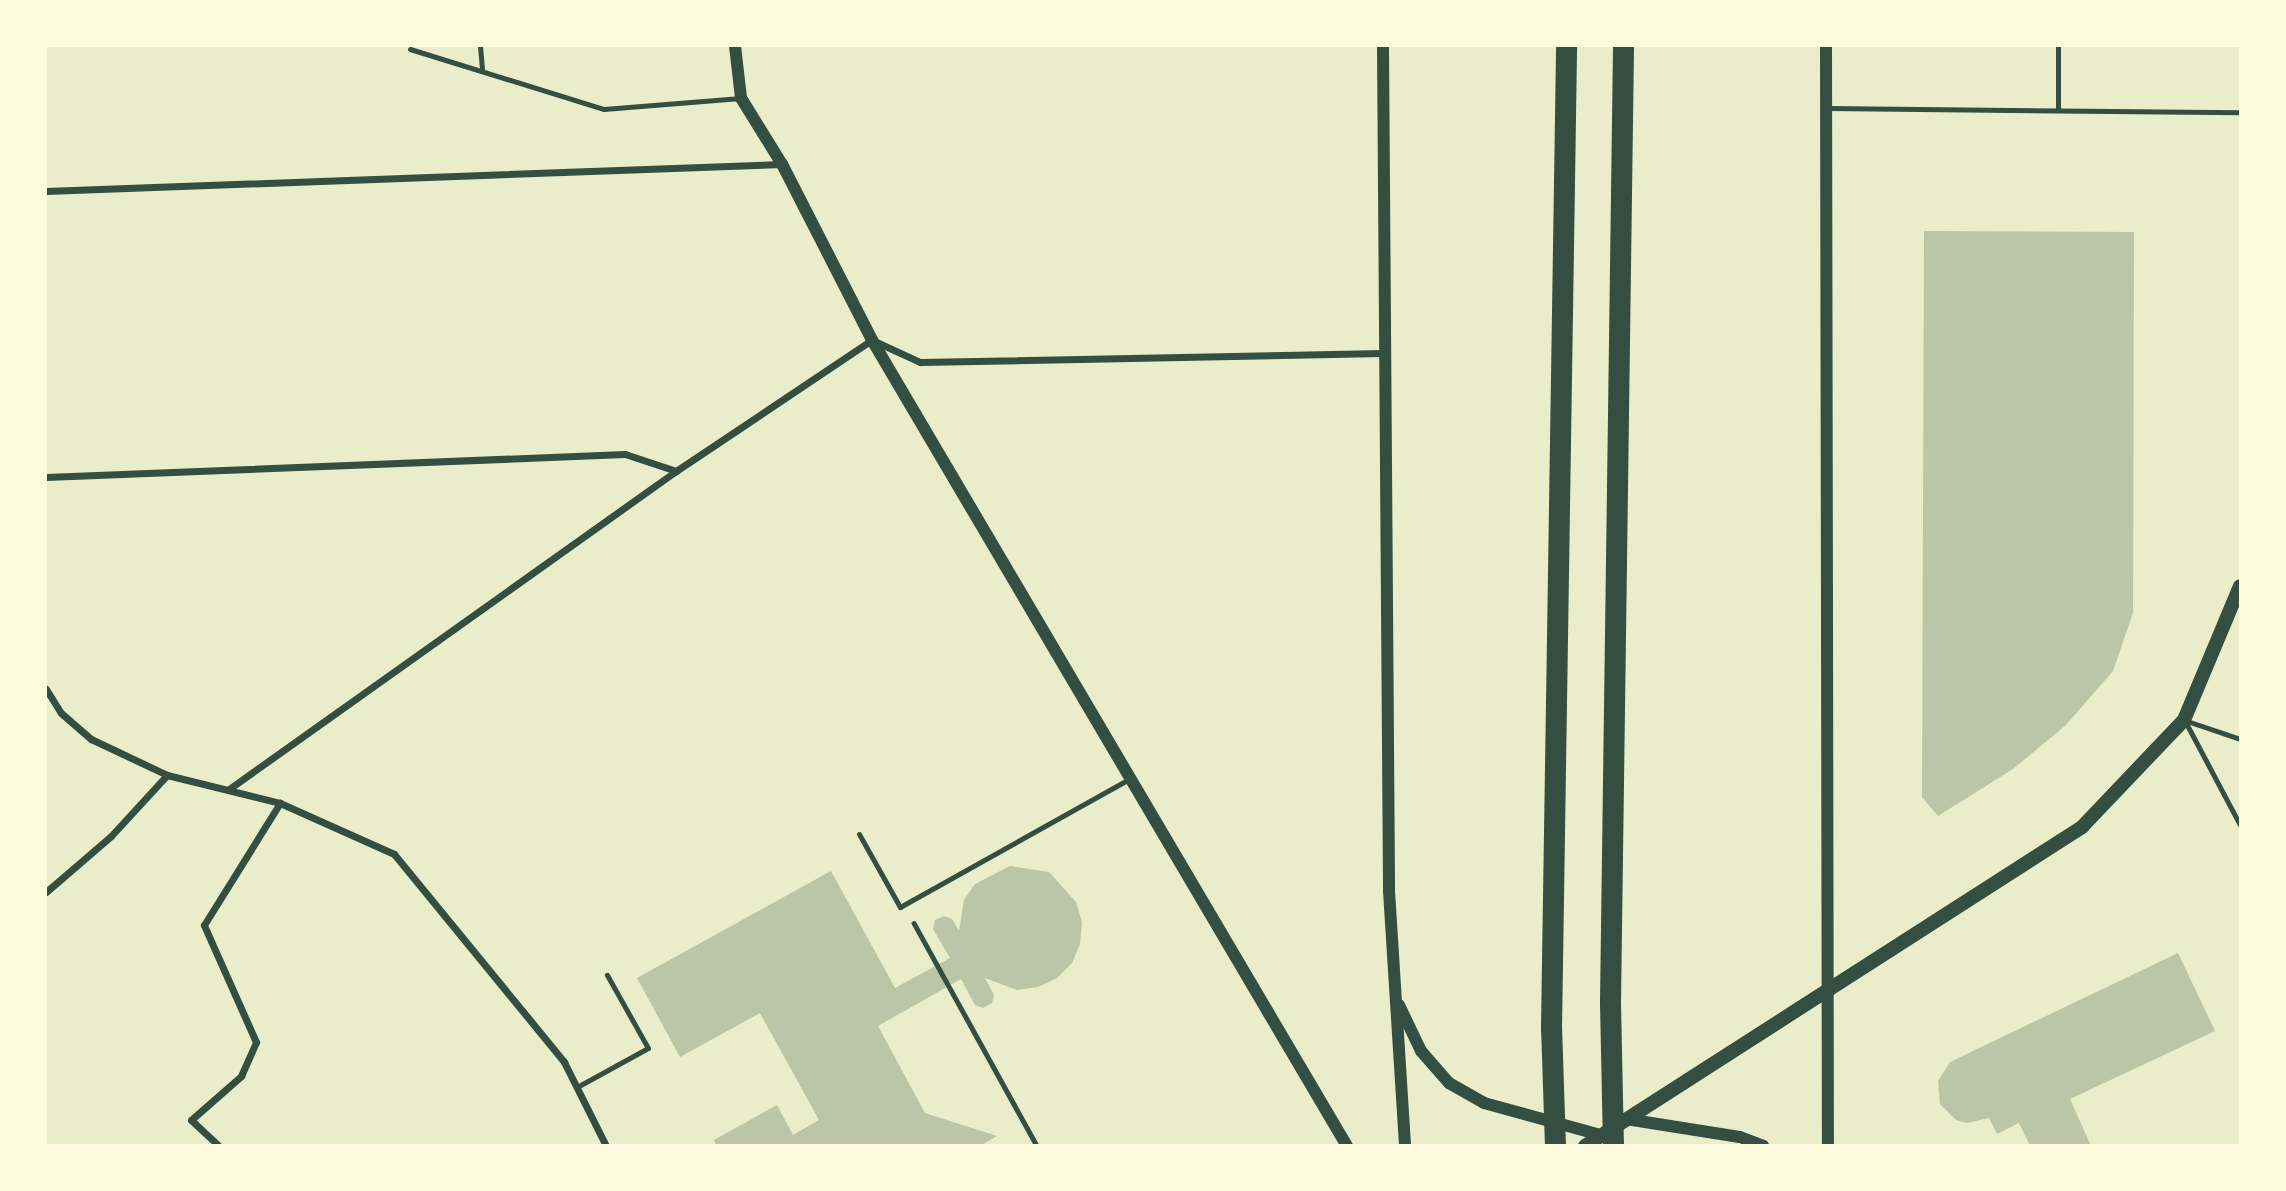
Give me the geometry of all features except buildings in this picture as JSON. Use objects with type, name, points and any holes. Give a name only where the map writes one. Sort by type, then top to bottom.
[{"type":"highway","points":[[1555,1146],[1551,1028],[1566,46]]},
{"type":"highway","points":[[1607,1140],[1623,46]]},
{"type":"main road","points":[[1585,1146],[1607,1140],[1626,1119],[2082,827],[2184,720],[2241,586]]},
{"type":"street","points":[[735,46],[741,98],[782,164],[872,340],[1347,1146]]},
{"type":"street","points":[[1382,46],[1390,891],[1405,1146]]},
{"type":"street","points":[[1826,46],[1828,1146]]},
{"type":"street","points":[[46,191],[782,164]]},
{"type":"street","points":[[872,340],[919,362],[1383,353]]},
{"type":"street","points":[[229,789],[676,471],[872,340]]},
{"type":"street","points":[[46,477],[625,454],[676,471]]},
{"type":"street","points":[[46,689],[61,713],[91,739],[167,775],[280,803],[394,854],[564,1062],[606,1146]]},
{"type":"street","points":[[46,892],[111,836],[167,775]]},
{"type":"street","points":[[219,1146],[191,1120],[241,1076],[256,1042],[204,925],[280,803]]},
{"type":"street","points":[[1396,998],[1421,1051],[1449,1083],[1484,1103],[1607,1140]]},
{"type":"street","points":[[1626,1119],[1740,1137],[1763,1146]]},
{"type":"lane","points":[[480,46],[482,71]]},
{"type":"lane","points":[[2058,110],[2059,46]]},
{"type":"lane","points":[[410,49],[604,109],[741,98]]},
{"type":"lane","points":[[1826,108],[2241,112]]},
{"type":"lane","points":[[2184,720],[2241,739]]},
{"type":"lane","points":[[2184,720],[2241,825]]},
{"type":"lane","points":[[859,834],[900,907],[1131,778]]},
{"type":"lane","points":[[577,1087],[648,1048],[607,975]]},
{"type":"path","points":[[910,916],[1037,1146]]}]
